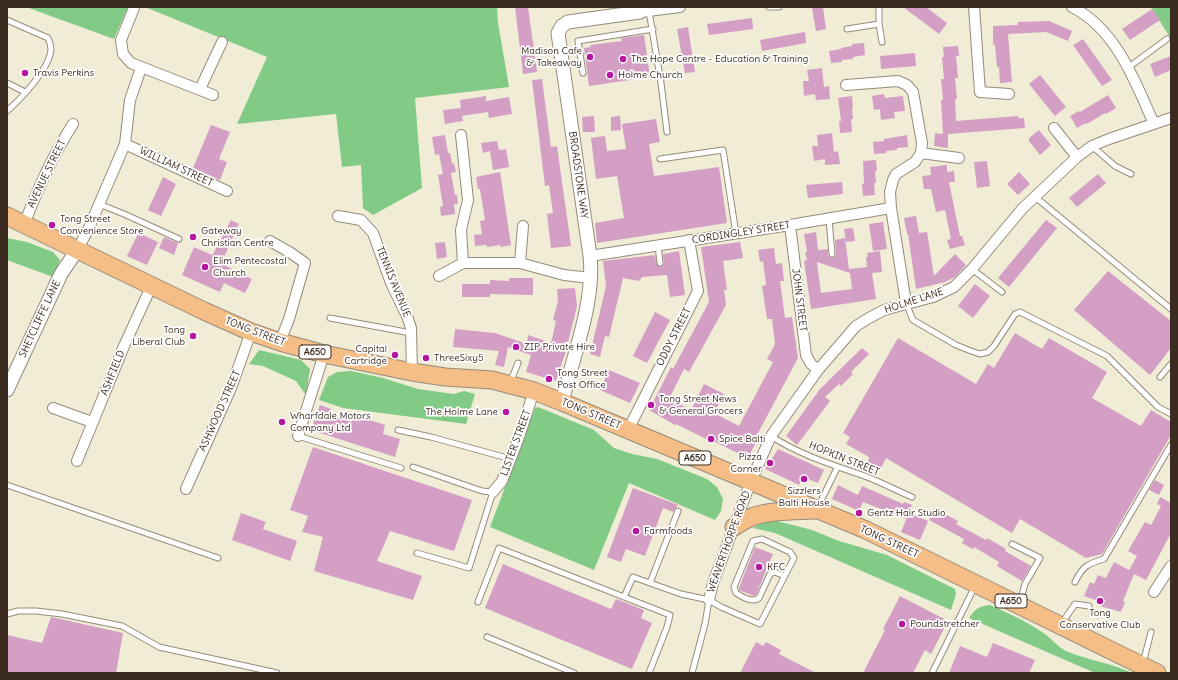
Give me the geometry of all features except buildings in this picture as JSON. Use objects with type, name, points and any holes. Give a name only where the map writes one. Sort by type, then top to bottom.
[{"type":"highway","name":"TONG STREET","points":[[7,216],[151,287],[251,332],[280,342],[324,354],[412,372],[445,377],[492,380],[534,391],[562,402],[866,530],[1153,671]]},
{"type":"highway","points":[[734,527],[752,517],[765,514],[817,510]]},
{"type":"street","points":[[643,10],[680,7]]},
{"type":"street","points":[[974,7],[980,96],[1009,94]]},
{"type":"street","points":[[1072,7],[1086,15],[1098,26],[1129,67],[1154,124]]},
{"type":"street","points":[[134,8],[121,40],[123,54],[131,63],[214,95]]},
{"type":"street","name":"BROADSTONE WAY","points":[[562,402],[586,310],[591,278],[590,256],[558,33],[562,26],[568,22],[643,10]]},
{"type":"street","points":[[200,89],[222,42]]},
{"type":"street","points":[[77,250],[88,230],[125,144],[130,100],[141,68]]},
{"type":"street","points":[[846,85],[893,80],[907,85],[913,92],[922,143],[921,153],[915,162],[901,170],[893,180],[890,192],[891,208],[906,304]]},
{"type":"street","name":"HOLME LANE","points":[[751,482],[771,436],[788,410],[818,370],[856,326],[884,310],[933,297],[954,288],[972,269],[1008,224],[1034,196],[1077,157],[1092,146],[1171,118]]},
{"type":"street","name":"AVENUE STREET","points":[[24,225],[32,204],[61,142],[73,124]]},
{"type":"street","points":[[1054,128],[1077,157]]},
{"type":"street","points":[[461,135],[468,200],[461,230],[463,263]]},
{"type":"street","name":"WILLIAM STREET","points":[[125,144],[227,191]]},
{"type":"street","points":[[921,153],[959,158]]},
{"type":"street","name":"CORDINGLEY STREET","points":[[590,256],[658,244],[736,234],[891,208]]},
{"type":"street","name":"TENNIS AVENUE","points":[[338,216],[361,220],[373,234],[411,328],[412,372]]},
{"type":"street","name":"JOHN STREET","points":[[790,225],[806,355],[811,364],[818,370]]},
{"type":"street","points":[[520,263],[523,226]]},
{"type":"street","name":"ODDY STREET","points":[[628,430],[698,291],[689,240]]},
{"type":"street","points":[[270,241],[305,262],[289,319],[280,342]]},
{"type":"street","name":"SHETCLIFFE LANE","points":[[7,390],[61,274],[77,250]]},
{"type":"street","points":[[439,276],[463,263],[520,263],[564,275],[591,278]]},
{"type":"street","name":"ASHFIELD","points":[[77,460],[124,346],[151,287]]},
{"type":"street","name":"ASHWOOD STREET","points":[[186,489],[230,388],[251,332]]},
{"type":"street","points":[[298,436],[324,354]]},
{"type":"street","name":"LISTER STREET","points":[[493,492],[502,481],[511,459],[534,391]]},
{"type":"street","points":[[54,408],[92,422]]},
{"type":"street","name":"WEAVERTHORPE ROAD","points":[[709,600],[713,583],[751,482]]},
{"type":"street","points":[[1154,592],[1171,566]]},
{"type":"lane","points":[[769,7],[779,7]]},
{"type":"lane","points":[[879,7],[879,24],[882,42]]},
{"type":"lane","points":[[643,10],[653,29],[667,132]]},
{"type":"lane","points":[[7,20],[48,38],[51,49],[49,58],[40,74],[29,89],[7,111]]},
{"type":"lane","points":[[847,29],[879,24]]},
{"type":"lane","points":[[583,73],[578,41],[653,29]]},
{"type":"lane","points":[[1129,67],[1167,39]]},
{"type":"lane","points":[[7,83],[25,92]]},
{"type":"lane","points":[[1092,146],[1115,166],[1131,174]]},
{"type":"lane","points":[[660,159],[723,150],[736,234]]},
{"type":"lane","points":[[1034,196],[1171,309]]},
{"type":"lane","points":[[99,204],[179,239]]},
{"type":"lane","points":[[829,219],[832,254]]},
{"type":"lane","points":[[658,244],[660,263]]},
{"type":"lane","points":[[972,269],[1002,292]]},
{"type":"lane","points":[[906,304],[913,320],[956,345],[980,354],[988,352],[994,346],[1015,314],[1020,312],[1107,356],[1158,407],[1171,414]]},
{"type":"lane","points":[[330,318],[411,333]]},
{"type":"lane","points":[[510,384],[518,363]]},
{"type":"lane","points":[[1160,377],[1171,364]]},
{"type":"lane","points":[[398,430],[431,437],[511,459]]},
{"type":"lane","points":[[298,436],[401,468]]},
{"type":"lane","name":"HOPKIN STREET","points":[[771,436],[782,443],[837,468],[870,478],[912,497]]},
{"type":"lane","points":[[1075,582],[1082,569],[1091,563],[1104,560],[1171,445]]},
{"type":"lane","points":[[413,467],[482,491],[493,492],[469,568],[417,553]]},
{"type":"lane","points":[[817,510],[837,468]]},
{"type":"lane","points":[[7,485],[218,558]]},
{"type":"lane","points":[[650,583],[678,511]]},
{"type":"lane","points":[[624,597],[633,577],[681,594],[709,600],[721,607],[760,624],[785,576],[794,558],[790,552],[762,539],[755,540],[752,543],[734,587],[737,594],[755,600],[760,598],[771,573],[776,572],[785,576]]},
{"type":"lane","points":[[1012,544],[1040,558],[1025,584],[1019,605]]},
{"type":"lane","points":[[478,602],[499,548],[670,614],[668,627],[649,673]]},
{"type":"lane","points":[[932,673],[976,584]]},
{"type":"lane","name":"WEAVERTHORPE ROAD","points":[[692,673],[696,663],[709,600]]},
{"type":"lane","points":[[1061,626],[1075,604],[1089,606]]},
{"type":"lane","points":[[7,614],[18,611],[36,611],[62,614],[122,626],[159,647],[277,673]]},
{"type":"lane","points":[[1151,632],[1153,671]]},
{"type":"lane","points":[[487,637],[574,673]]},
{"type":"green space","points":[[26,7],[128,7],[114,39]]},
{"type":"green space","points":[[145,7],[497,7],[498,23],[509,87],[415,98],[422,188],[373,215],[363,208],[361,165],[342,167],[336,114],[237,124],[267,57]]},
{"type":"green space","points":[[1151,7],[1171,7],[1171,39]]},
{"type":"green space","points":[[7,238],[27,242],[53,252],[60,260],[53,277],[7,260]]},
{"type":"green space","points":[[259,350],[301,360],[310,369],[306,395],[296,381],[263,366],[249,364]]},
{"type":"green space","points":[[351,371],[383,378],[418,389],[454,394],[464,391],[475,394],[466,424],[343,408],[319,400],[328,377],[337,372]]},
{"type":"green space","points":[[538,407],[594,430],[614,448],[632,454],[657,459],[707,479],[717,487],[723,499],[721,511],[715,520],[629,483],[594,570],[490,527],[535,408]]},
{"type":"green space","points":[[766,520],[777,521],[812,530],[839,541],[887,555],[955,589],[956,594],[951,610],[775,533],[753,528]]},
{"type":"green space","points":[[990,605],[1017,617],[1036,628],[1064,650],[1132,673],[1095,673],[969,618],[978,608]]},
{"type":"place","name":"Madison Cafe & Takeaway","points":[[590,57]]},
{"type":"place","name":"The Hope Centre - Education & Training","points":[[623,59]]},
{"type":"place","name":"Travis Perkins","points":[[25,73]]},
{"type":"place","name":"Holme Church","points":[[610,75]]},
{"type":"place","name":"Tong Street Convenience Store","points":[[52,225]]},
{"type":"place","name":"Gateway Christian Centre","points":[[193,237]]},
{"type":"place","name":"Elim Pentecostal Church","points":[[205,267]]},
{"type":"place","name":"Tong Liberal Club","points":[[193,336]]},
{"type":"place","name":"ZIP Private Hire","points":[[516,347]]},
{"type":"place","name":"Capital Cartridge","points":[[395,355]]},
{"type":"place","name":"ThreeSixy5","points":[[426,358]]},
{"type":"place","name":"Tong Street Post Office","points":[[549,379]]},
{"type":"place","name":"Tong Street News & General Grocers","points":[[651,405]]},
{"type":"place","name":"The Holme Lane","points":[[506,412]]},
{"type":"place","name":"Wharfdale Motors Company Ltd","points":[[282,422]]},
{"type":"place","name":"Spice Balti","points":[[711,439]]},
{"type":"place","name":"Pizza Corner","points":[[770,463]]},
{"type":"place","name":"Sizzlers Balti House","points":[[804,479]]},
{"type":"place","name":"Gentz Hair Studio","points":[[859,513]]},
{"type":"place","name":"Farmfoods","points":[[636,531]]},
{"type":"place","name":"KFC","points":[[759,567]]},
{"type":"place","name":"Tong Conservative Club","points":[[1100,601]]},
{"type":"place","name":"Poundstretcher","points":[[902,624]]}]
